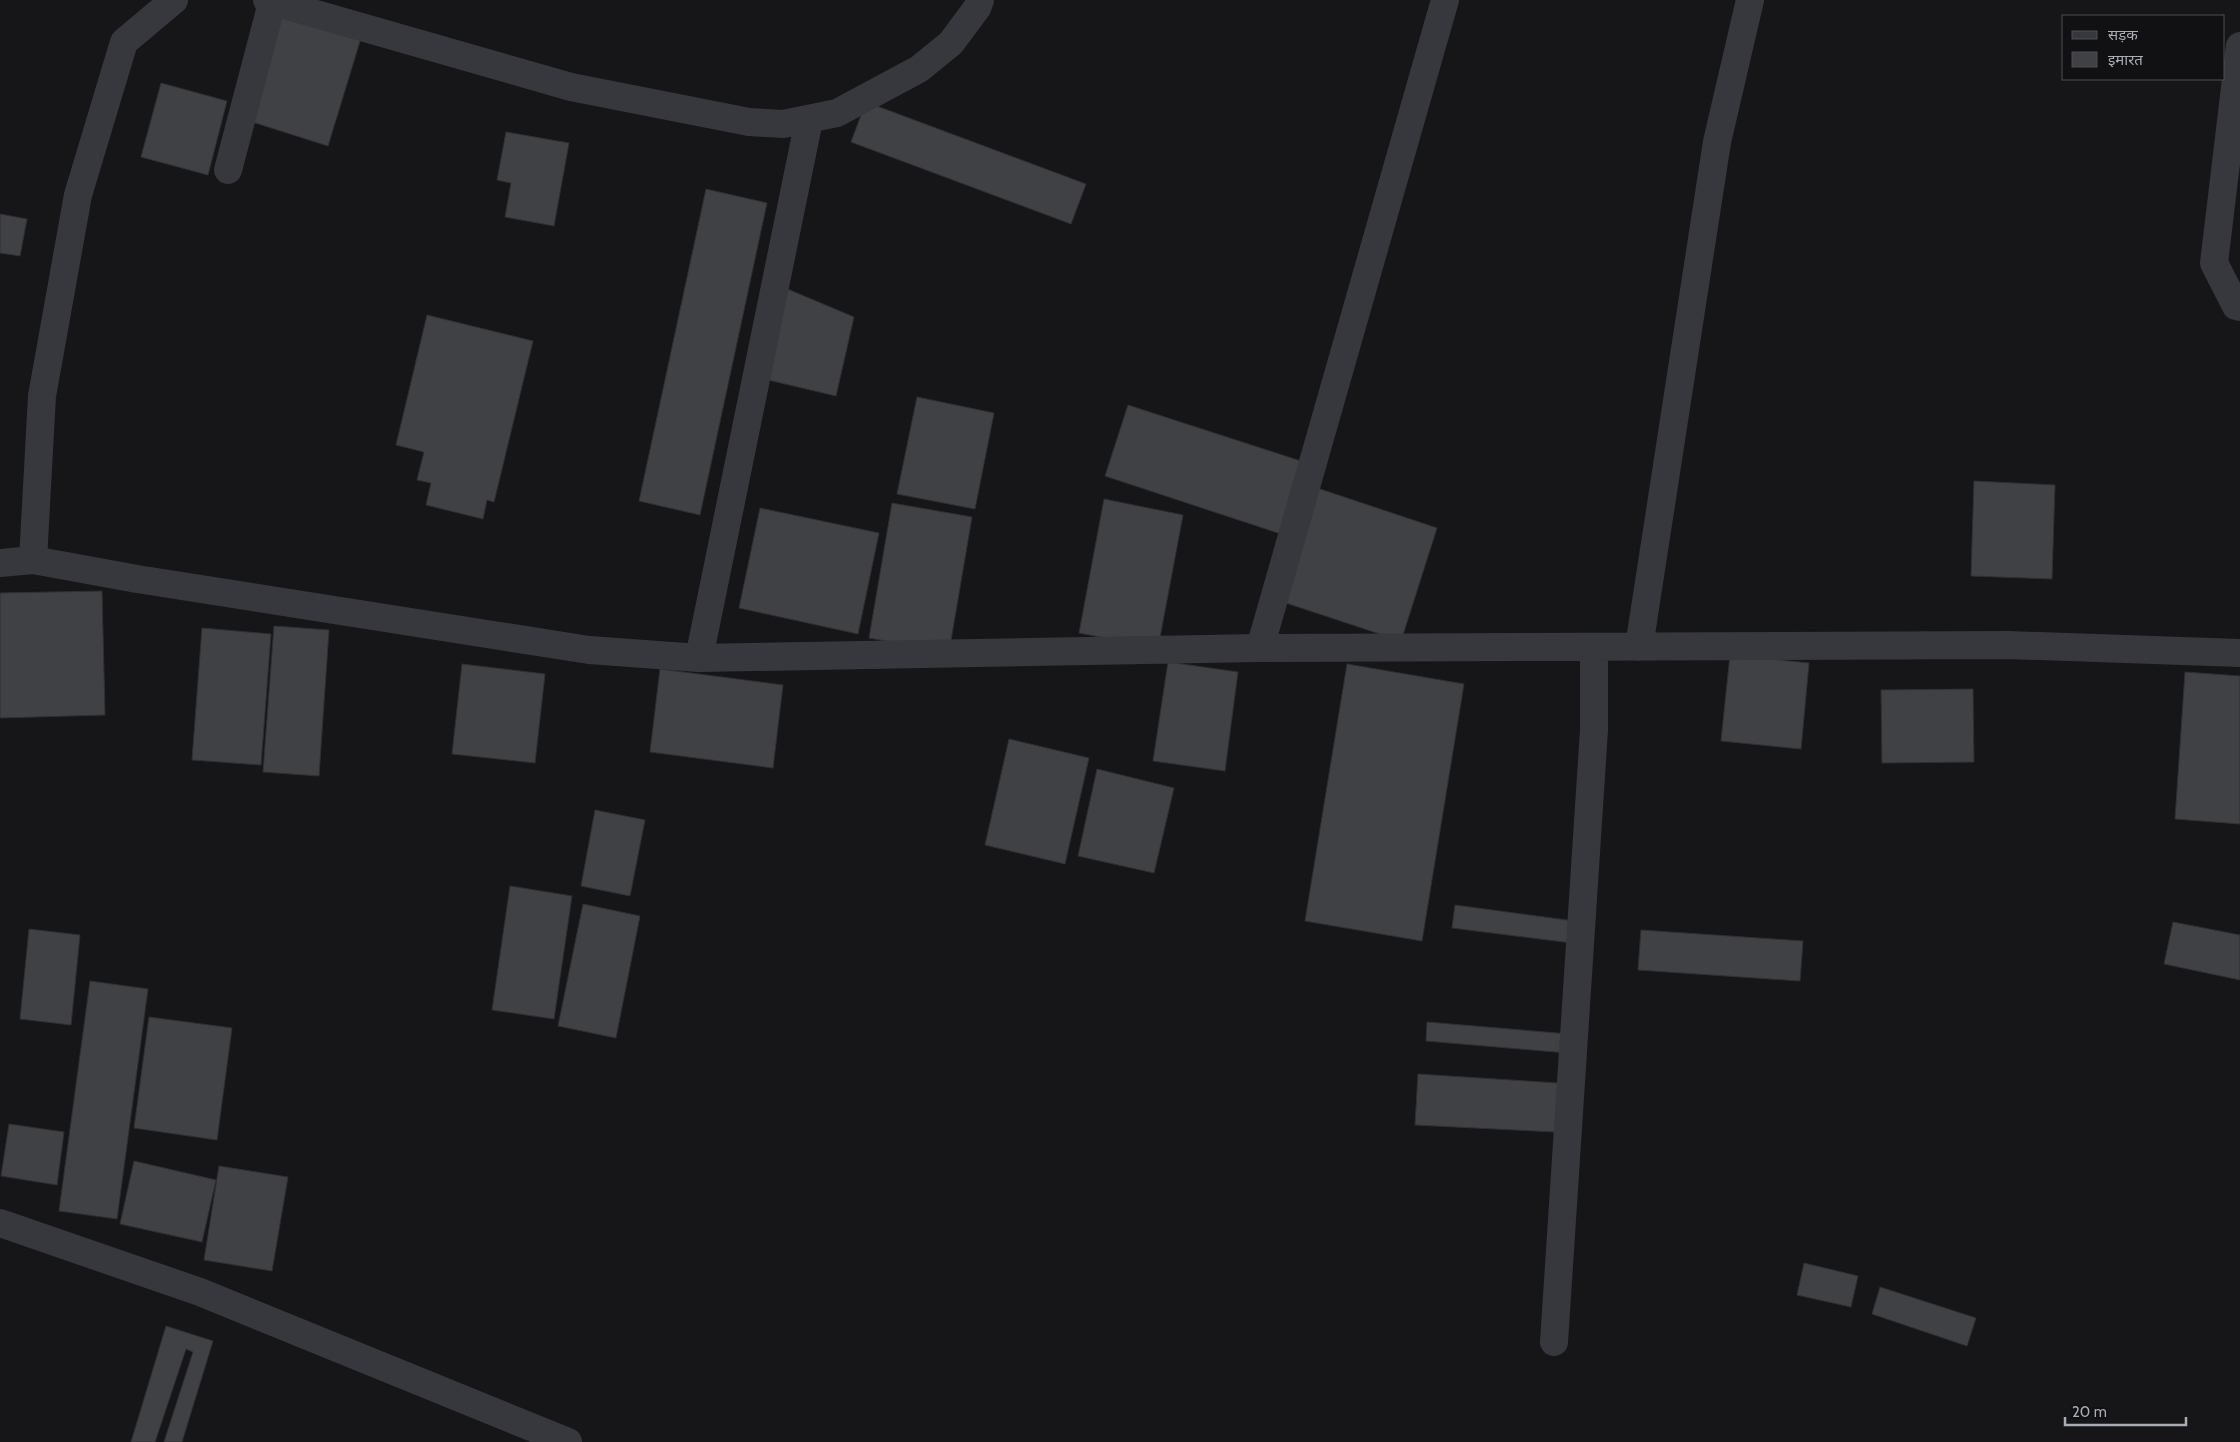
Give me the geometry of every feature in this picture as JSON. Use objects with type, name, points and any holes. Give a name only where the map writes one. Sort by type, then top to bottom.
[{"type":"street","points":[[33,560],[42,396],[78,195],[124,42],[174,0]]},
{"type":"street","points":[[228,170],[269,2],[571,87],[749,122],[783,124],[837,114],[919,69],[951,43],[977,8],[980,0]]},
{"type":"street","points":[[1260,648],[1445,0]]},
{"type":"street","points":[[1639,646],[1717,142],[1750,0]]},
{"type":"street","points":[[2240,46],[2214,263],[2236,306],[2240,307]]},
{"type":"street","points":[[699,658],[809,120]]},
{"type":"street","points":[[0,563],[33,560],[147,581],[589,650],[699,658],[1260,648],[1639,646],[2008,645],[2240,653]]},
{"type":"street","points":[[1554,1342],[1594,730],[1594,647]]},
{"type":"street","points":[[0,1222],[200,1292],[568,1442]]},
{"type":"building","points":[[280,12],[361,38],[328,146],[246,120]]},
{"type":"building","points":[[161,83],[227,101],[208,175],[141,157]]},
{"type":"building","points":[[866,102],[1086,184],[1071,224],[851,142]]},
{"type":"building","points":[[506,132],[569,143],[554,226],[505,217],[511,183],[497,180]]},
{"type":"building","points":[[706,189],[767,203],[700,515],[639,501]]},
{"type":"building","points":[[0,214],[27,219],[20,256],[0,253]]},
{"type":"building","points":[[785,288],[854,317],[836,396],[764,379]]},
{"type":"building","points":[[427,315],[533,341],[494,502],[487,500],[483,519],[426,505],[431,483],[417,480],[424,452],[396,445]]},
{"type":"building","points":[[917,397],[994,413],[975,509],[897,494]]},
{"type":"building","points":[[1128,405],[1307,463],[1284,535],[1105,476]]},
{"type":"building","points":[[1974,481],[2055,485],[2052,579],[1971,576]]},
{"type":"building","points":[[1317,488],[1437,528],[1401,641],[1280,601]]},
{"type":"building","points":[[1104,499],[1183,515],[1158,648],[1079,633]]},
{"type":"building","points":[[892,503],[972,517],[949,652],[869,638]]},
{"type":"building","points":[[760,508],[879,533],[858,634],[739,608]]},
{"type":"building","points":[[102,591],[105,715],[0,718],[0,593]]},
{"type":"building","points":[[274,626],[329,630],[319,776],[263,772]]},
{"type":"building","points":[[202,628],[271,634],[261,765],[192,760]]},
{"type":"building","points":[[1730,655],[1809,663],[1801,749],[1721,741]]},
{"type":"building","points":[[1168,662],[1238,672],[1225,771],[1153,761]]},
{"type":"building","points":[[462,664],[545,674],[535,763],[452,754]]},
{"type":"building","points":[[1347,664],[1464,684],[1422,941],[1305,921]]},
{"type":"building","points":[[660,669],[783,685],[773,768],[650,752]]},
{"type":"building","points":[[2185,672],[2240,676],[2240,824],[2175,819]]},
{"type":"building","points":[[1973,689],[1974,762],[1882,763],[1881,690]]},
{"type":"building","points":[[1009,739],[1089,758],[1065,864],[985,845]]},
{"type":"building","points":[[1097,769],[1174,788],[1154,873],[1078,856]]},
{"type":"building","points":[[595,810],[645,820],[630,896],[581,886]]},
{"type":"building","points":[[510,886],[572,896],[554,1019],[492,1010]]},
{"type":"building","points":[[583,904],[640,916],[616,1038],[558,1026]]},
{"type":"building","points":[[1455,905],[1574,921],[1572,943],[1452,928]]},
{"type":"building","points":[[2173,922],[2240,935],[2240,980],[2164,964]]},
{"type":"building","points":[[29,929],[80,935],[71,1025],[20,1019]]},
{"type":"building","points":[[1641,930],[1803,941],[1800,981],[1638,970]]},
{"type":"building","points":[[90,981],[148,989],[117,1219],[59,1211]]},
{"type":"building","points":[[149,1017],[232,1028],[217,1140],[134,1128]]},
{"type":"building","points":[[1427,1022],[1569,1034],[1567,1053],[1426,1041]]},
{"type":"building","points":[[1418,1074],[1558,1083],[1555,1132],[1415,1125]]},
{"type":"building","points":[[9,1124],[64,1132],[57,1185],[1,1176]]},
{"type":"building","points":[[134,1161],[216,1180],[202,1242],[120,1224]]},
{"type":"building","points":[[219,1166],[288,1177],[272,1271],[204,1260]]},
{"type":"building","points":[[1804,1263],[1858,1276],[1851,1307],[1797,1295]]},
{"type":"building","points":[[1880,1287],[1976,1318],[1967,1346],[1872,1314]]},
{"type":"building","points":[[166,1326],[213,1341],[182,1442],[164,1442],[193,1352],[186,1349],[155,1442],[131,1442]]}]
